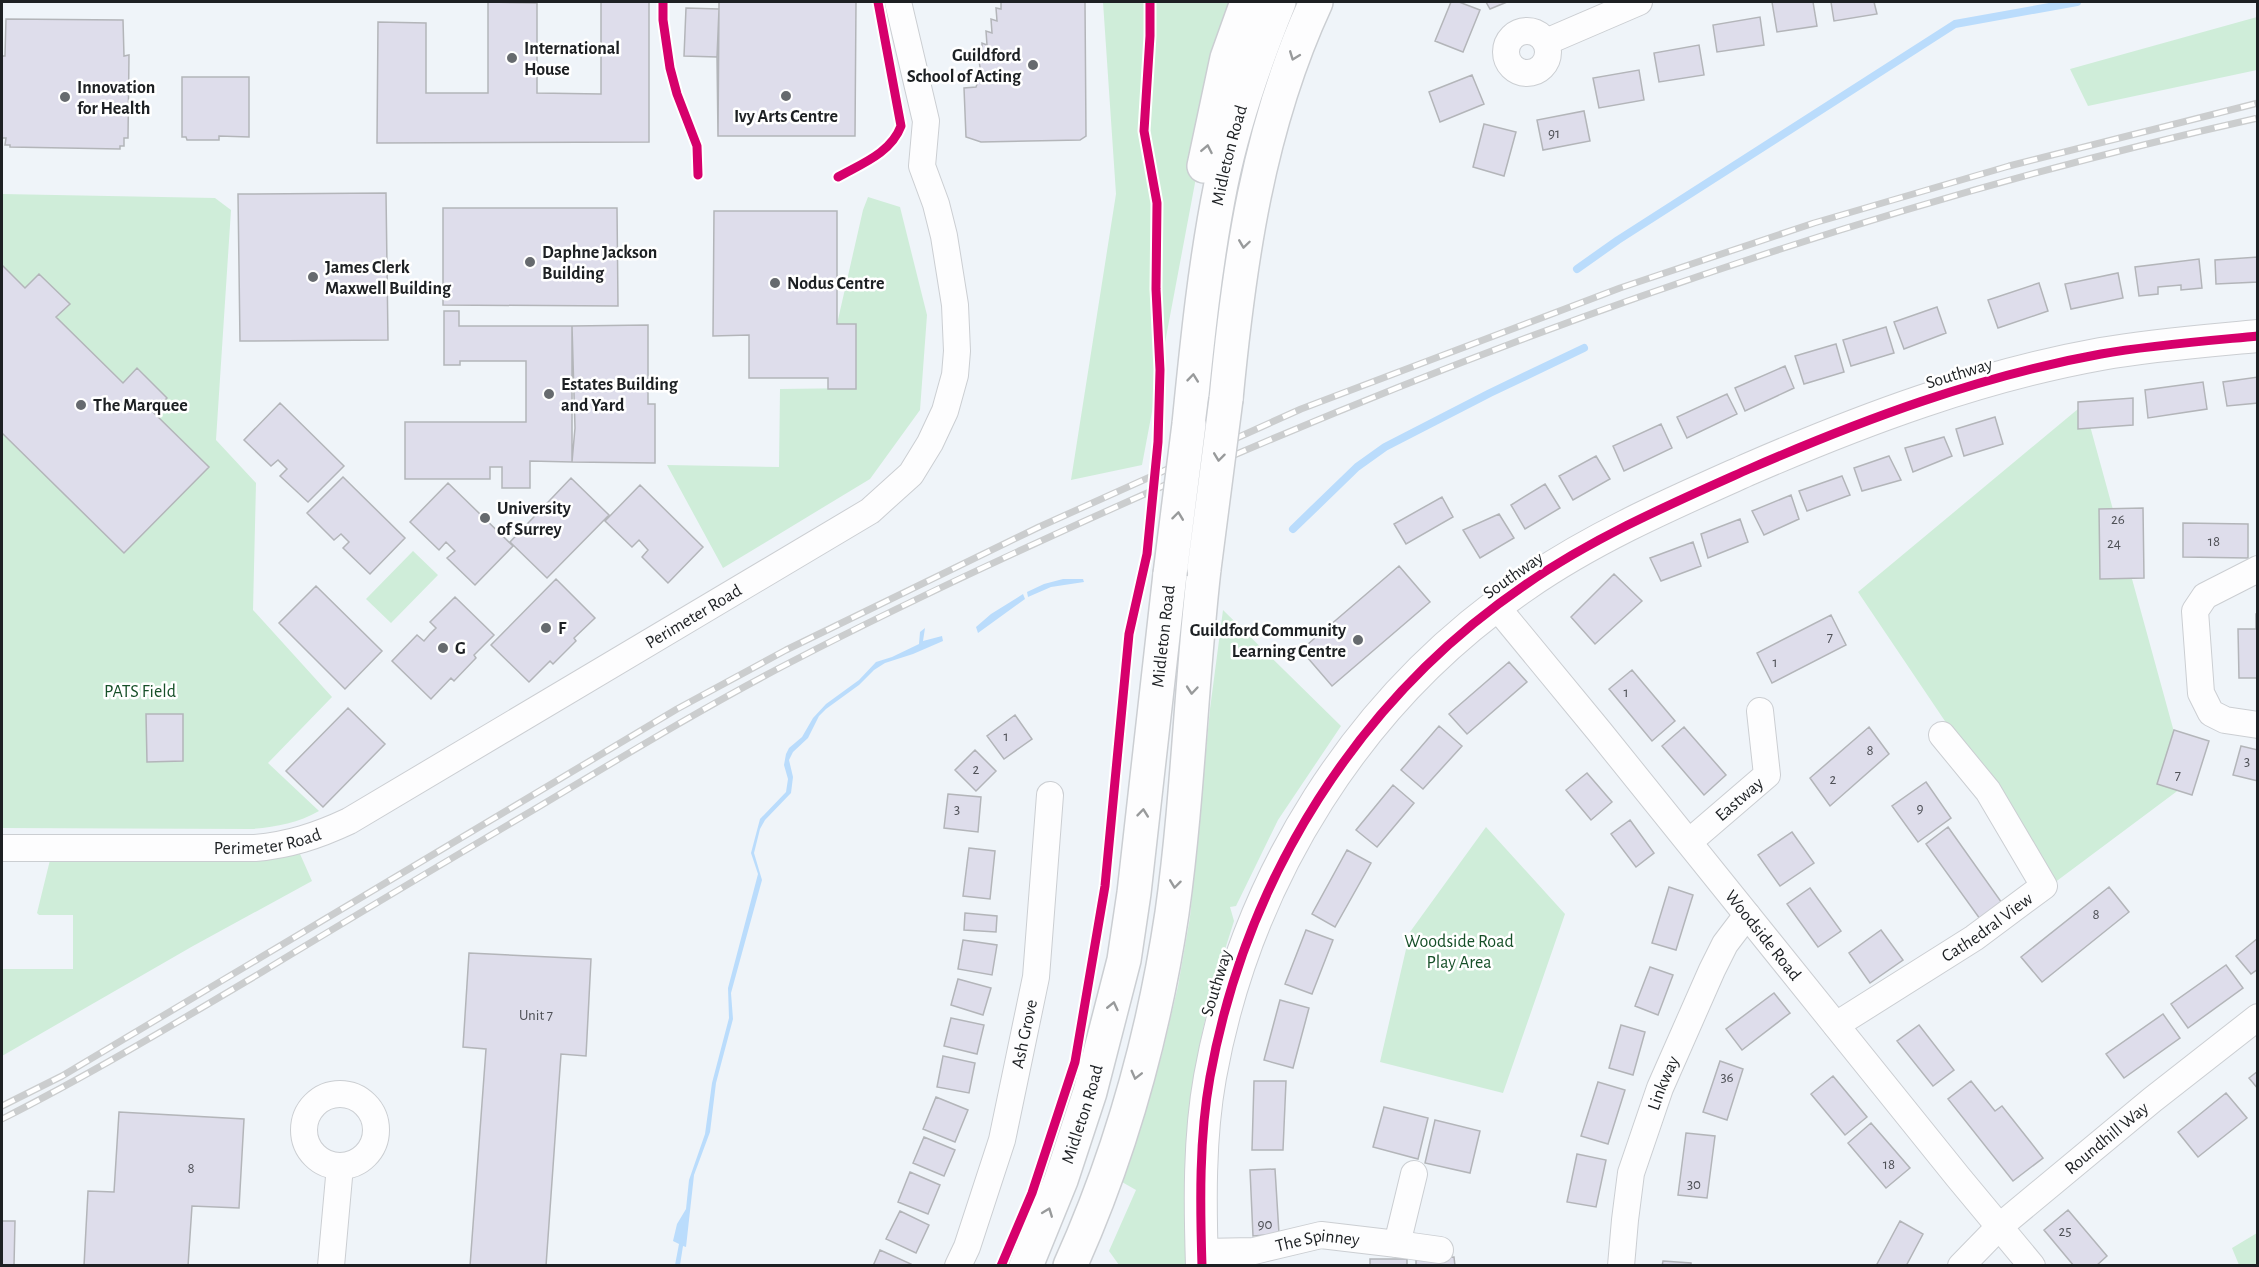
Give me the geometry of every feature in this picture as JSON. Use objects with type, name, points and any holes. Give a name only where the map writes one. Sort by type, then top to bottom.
[{"type":"highway","points":[[1198,332],[1199,194],[1227,58],[1247,2]]},
{"type":"highway","name":"Midleton Road","points":[[1026,1266],[1060,1180],[1090,1092],[1124,960],[1134,893],[1208,258],[1230,146],[1257,58],[1279,2]]},
{"type":"highway","name":"Midleton Road","points":[[1070,1266],[1099,1193],[1127,1110],[1164,958],[1172,912],[1180,836],[1204,569],[1238,288],[1256,183],[1280,91],[1316,2]]},
{"type":"street","name":"Perimeter Road","points":[[2,848],[255,848],[288,845],[319,835],[349,821],[870,512],[890,494],[911,474],[930,443],[945,411],[955,375],[957,328],[944,236],[936,204],[922,166],[926,122],[898,2]]},
{"type":"street","points":[[1546,42],[1639,2]]},
{"type":"street","name":"Southway","points":[[1202,1259],[1202,1145],[1209,1080],[1222,1016],[1239,959],[1259,911],[1298,831],[1328,782],[1374,720],[1431,659],[1496,606],[1554,566],[1647,516],[1794,449],[1902,408],[2000,377],[2101,354],[2258,336]]},
{"type":"street","points":[[2258,569],[2205,596],[2195,611],[2201,693],[2211,713],[2225,720],[2258,724]]},
{"type":"street","name":"Woodside Road","points":[[1496,606],[2032,1266]]},
{"type":"street","name":"Eastway","points":[[1689,843],[1767,775],[1760,711]]},
{"type":"street","name":"Cathedral View","points":[[1836,1025],[1974,938],[2044,886],[1988,791],[1942,735]]},
{"type":"street","name":"Ash Grove","points":[[958,1266],[967,1247],[1002,1140],[1036,977],[1050,795]]},
{"type":"street","name":"Linkway","points":[[1621,1266],[1631,1173],[1660,1088],[1725,944],[1747,915]]},
{"type":"street","name":"Roundhill Way","points":[[1961,1266],[1999,1227],[2152,1100],[2258,1017]]},
{"type":"street","points":[[331,1266],[340,1166]]},
{"type":"street","points":[[1396,1244],[1414,1174]]},
{"type":"street","name":"The Spinney","points":[[1202,1259],[1254,1251],[1321,1235],[1440,1250]]},
{"type":"green space","points":[[1103,2],[1232,2],[1226,18],[1142,465],[1071,480],[1116,194]]},
{"type":"green space","points":[[2257,17],[2257,70],[2088,106],[2070,69]]},
{"type":"green space","name":"PATS Field","points":[[2,194],[215,198],[231,210],[216,440],[256,483],[253,610],[332,697],[268,763],[319,811],[303,819],[287,824],[252,829],[2,828]]},
{"type":"green space","points":[[868,197],[900,207],[927,315],[920,410],[870,479],[723,568],[667,465],[779,467],[780,389],[856,388],[837,324]]},
{"type":"green space","points":[[2084,404],[2188,783],[2054,883],[1858,592]]},
{"type":"green space","points":[[413,551],[438,575],[391,623],[366,599]]},
{"type":"green space","points":[[1223,610],[1341,726],[1278,820],[1236,906],[1230,907],[1234,921],[1210,997],[1199,1048],[1187,1136],[1187,1265],[1119,1265],[1109,1251],[1136,1190],[1122,1182],[1162,1054],[1178,986],[1190,917],[1210,709]]},
{"type":"green space","name":"Woodside Road Play Area","points":[[1486,827],[1565,914],[1503,1093],[1380,1062],[1410,932]]},
{"type":"green space","points":[[300,854],[312,881],[193,946],[2,1056],[2,969],[73,969],[73,915],[39,915],[37,913],[50,860],[259,859]]},
{"type":"green space","points":[[2257,1233],[2257,1265],[2239,1265],[2232,1248]]},
{"type":"water","points":[[1063,579],[1083,579],[1084,582],[1051,587],[1028,597],[1027,592]]},
{"type":"water","points":[[1023,594],[1025,599],[978,633],[976,627],[991,614]]},
{"type":"water","points":[[925,628],[923,641],[942,636],[943,641],[885,663],[819,716],[808,738],[793,752],[789,760],[793,777],[791,793],[765,820],[760,829],[754,853],[762,880],[731,993],[733,1019],[716,1083],[710,1132],[694,1175],[686,1247],[683,1246],[680,1265],[675,1265],[679,1244],[673,1241],[677,1224],[686,1209],[689,1180],[705,1134],[712,1083],[729,1018],[728,988],[758,874],[751,853],[760,819],[786,792],[788,779],[784,765],[786,754],[789,748],[802,737],[813,718],[826,704],[859,680],[876,662],[919,644],[920,632]]},
{"type":"building","name":"International House","points":[[488,2],[537,3],[537,93],[601,94],[601,2],[649,2],[649,142],[377,143],[378,22],[426,23],[426,93],[488,93]]},
{"type":"building","name":"Ivy Arts Centre","points":[[719,2],[856,2],[855,136],[718,136],[717,57],[684,56],[686,8],[719,9]]},
{"type":"building","name":"Ivy Arts Centre","points":[[719,2],[856,2],[855,136],[718,136]]},
{"type":"building","name":"Guildford School of Acting","points":[[1001,2],[1085,2],[1086,136],[1080,140],[981,142],[966,137],[964,88],[976,87],[981,73],[978,55],[982,57],[982,43],[987,45],[986,31],[992,33],[991,19],[997,21],[996,8],[1001,9]]},
{"type":"building","points":[[1451,2],[1459,2],[1480,10],[1463,52],[1435,41]]},
{"type":"building","points":[[1486,2],[1507,2],[1490,9]]},
{"type":"building","points":[[1772,2],[1813,2],[1817,26],[1777,32]]},
{"type":"building","points":[[1831,2],[1874,2],[1877,14],[1834,21]]},
{"type":"building","points":[[686,8],[719,9],[717,57],[684,56]]},
{"type":"building","points":[[1760,17],[1764,45],[1717,52],[1713,25]]},
{"type":"building","name":"Innovation for Health","points":[[6,19],[123,20],[124,56],[129,55],[128,138],[124,138],[124,146],[120,146],[120,149],[10,147],[10,145],[5,145],[6,138],[2,138],[2,56],[5,56]]},
{"type":"building","points":[[1699,45],[1704,75],[1659,82],[1654,53]]},
{"type":"building","points":[[1639,70],[1644,100],[1599,108],[1593,78]]},
{"type":"building","points":[[1472,75],[1484,104],[1440,122],[1429,92]]},
{"type":"building","points":[[182,77],[249,77],[249,137],[219,136],[219,140],[187,140],[186,137],[182,137]]},
{"type":"building","points":[[1584,111],[1590,141],[1543,150],[1537,120]]},
{"type":"building","points":[[1484,124],[1516,132],[1504,176],[1473,167]]},
{"type":"building","name":"James Clerk Maxwell Building","points":[[386,193],[388,340],[240,341],[238,194]]},
{"type":"building","name":"Daphne Jackson Building","points":[[443,208],[617,208],[618,306],[443,305]]},
{"type":"building","name":"Nodus Centre","points":[[714,211],[837,211],[837,324],[856,324],[856,389],[828,389],[828,378],[749,378],[749,335],[713,336]]},
{"type":"building","points":[[2258,257],[2258,282],[2216,284],[2215,260]]},
{"type":"building","points":[[2199,259],[2202,288],[2181,290],[2181,285],[2158,287],[2158,294],[2139,296],[2135,267]]},
{"type":"building","name":"The Marquee","points":[[2,265],[25,288],[39,274],[70,304],[56,317],[123,383],[137,368],[167,398],[153,412],[209,467],[124,553],[2,433]]},
{"type":"building","points":[[2118,273],[2123,298],[2071,309],[2065,284]]},
{"type":"building","points":[[2039,283],[2048,311],[1998,328],[1988,300]]},
{"type":"building","points":[[1937,307],[1946,333],[1904,349],[1894,322]]},
{"type":"building","name":"Estates Building and Yard","points":[[444,311],[459,311],[459,326],[572,326],[572,462],[530,461],[530,488],[502,488],[502,467],[490,467],[490,479],[405,479],[405,422],[526,422],[526,361],[460,361],[460,365],[444,365]]},
{"type":"building","points":[[648,325],[648,404],[655,404],[655,463],[572,462],[575,428],[572,326]]},
{"type":"building","points":[[1886,327],[1894,353],[1851,366],[1843,340]]},
{"type":"building","points":[[1836,344],[1844,372],[1804,384],[1795,356]]},
{"type":"building","points":[[1785,366],[1794,388],[1745,411],[1735,388]]},
{"type":"building","points":[[2258,377],[2258,403],[2227,406],[2223,382]]},
{"type":"building","points":[[2203,382],[2207,409],[2148,418],[2145,390]]},
{"type":"building","points":[[1727,394],[1737,414],[1687,438],[1677,417]]},
{"type":"building","points":[[2133,398],[2133,425],[2078,429],[2078,402]]},
{"type":"building","points":[[280,403],[344,466],[308,502],[280,476],[287,469],[278,460],[271,466],[244,440]]},
{"type":"building","points":[[1995,417],[2003,444],[1964,456],[1956,429]]},
{"type":"building","points":[[1661,424],[1672,448],[1624,471],[1613,446]]},
{"type":"building","points":[[1944,437],[1952,456],[1913,472],[1905,448]]},
{"type":"building","points":[[1596,456],[1610,479],[1573,500],[1559,476]]},
{"type":"building","points":[[1889,456],[1901,480],[1862,491],[1854,468]]},
{"type":"building","points":[[1842,476],[1850,495],[1807,511],[1799,491]]},
{"type":"building","points":[[343,477],[405,538],[370,574],[343,548],[349,542],[341,534],[334,540],[307,513]]},
{"type":"building","points":[[571,478],[609,515],[547,578],[510,542]]},
{"type":"building","points":[[448,483],[513,546],[475,585],[447,558],[455,551],[446,542],[439,550],[410,522]]},
{"type":"building","points":[[1545,484],[1560,508],[1525,529],[1511,505]]},
{"type":"building","points":[[640,485],[703,547],[668,583],[642,557],[648,550],[639,540],[632,547],[605,521]]},
{"type":"building","points":[[1791,495],[1799,519],[1764,535],[1752,511]]},
{"type":"building","points":[[1442,497],[1453,517],[1406,544],[1394,524]]},
{"type":"building","points":[[2143,508],[2144,578],[2100,579],[2099,509]]},
{"type":"building","points":[[1499,514],[1514,538],[1480,558],[1463,530]]},
{"type":"building","points":[[1740,519],[1748,542],[1708,558],[1701,534]]},
{"type":"building","points":[[2183,523],[2248,524],[2248,558],[2183,557]]},
{"type":"building","points":[[1693,542],[1701,566],[1661,581],[1650,558]]},
{"type":"building","points":[[1399,566],[1430,602],[1332,686],[1301,650]]},
{"type":"building","points":[[1614,574],[1642,601],[1595,644],[1571,617]]},
{"type":"building","name":"F","points":[[556,579],[595,618],[574,638],[576,641],[553,664],[550,661],[529,682],[491,645]]},
{"type":"building","points":[[316,586],[382,651],[345,689],[279,623]]},
{"type":"building","name":"G","points":[[455,597],[494,635],[474,655],[476,658],[454,681],[451,678],[431,699],[392,661],[417,635],[424,641],[436,628],[430,622]]},
{"type":"building","points":[[2256,614],[2258,614],[2258,678],[2239,678],[2238,629],[2256,629]]},
{"type":"building","points":[[1831,615],[1846,645],[1772,683],[1757,653]]},
{"type":"building","points":[[1509,662],[1527,682],[1467,734],[1449,714]]},
{"type":"building","points":[[1632,670],[1675,721],[1652,741],[1609,689]]},
{"type":"building","points":[[348,708],[385,744],[323,807],[286,771]]},
{"type":"building","points":[[146,714],[183,714],[183,761],[147,762]]},
{"type":"building","points":[[1015,715],[1032,739],[1004,759],[987,736]]},
{"type":"building","points":[[1439,726],[1462,746],[1423,789],[1401,770]]},
{"type":"building","points":[[1684,727],[1726,775],[1704,795],[1662,746]]},
{"type":"building","points":[[1869,727],[1889,754],[1830,806],[1810,778]]},
{"type":"building","points":[[2174,730],[2209,741],[2192,795],[2157,784]]},
{"type":"building","points":[[2241,746],[2258,750],[2258,781],[2233,775]]},
{"type":"building","points":[[975,750],[996,771],[976,791],[955,770]]},
{"type":"building","points":[[1587,773],[1612,802],[1591,820],[1566,790]]},
{"type":"building","points":[[1926,782],[1951,818],[1918,842],[1892,806]]},
{"type":"building","points":[[1393,785],[1414,803],[1377,847],[1356,830]]},
{"type":"building","points":[[948,794],[981,797],[978,832],[944,828]]},
{"type":"building","points":[[1630,820],[1654,853],[1636,867],[1611,834]]},
{"type":"building","points":[[1948,827],[2002,903],[1980,919],[1926,844]]},
{"type":"building","points":[[1792,832],[1814,863],[1780,886],[1758,855]]},
{"type":"building","points":[[969,848],[995,851],[990,899],[963,896]]},
{"type":"building","points":[[1347,850],[1371,863],[1335,927],[1312,914]]},
{"type":"building","points":[[1669,887],[1693,895],[1676,950],[1652,943]]},
{"type":"building","points":[[2109,887],[2129,912],[2042,982],[2021,957]]},
{"type":"building","points":[[1810,888],[1841,931],[1818,947],[1787,904]]},
{"type":"building","points":[[965,913],[997,916],[996,932],[964,930]]},
{"type":"building","points":[[1306,930],[1333,940],[1312,994],[1285,984]]},
{"type":"building","points":[[1881,930],[1903,960],[1870,983],[1849,953]]},
{"type":"building","points":[[2258,938],[2258,969],[2251,974],[2236,956]]},
{"type":"building","points":[[963,940],[997,945],[992,975],[958,969]]},
{"type":"building","points":[[469,953],[591,959],[586,1056],[561,1054],[546,1266],[470,1266],[486,1049],[463,1047]]},
{"type":"building","points":[[2226,965],[2243,988],[2188,1028],[2171,1004]]},
{"type":"building","points":[[1650,967],[1673,975],[1658,1015],[1635,1006]]},
{"type":"building","points":[[958,979],[991,988],[983,1015],[951,1005]]},
{"type":"building","points":[[1774,993],[1790,1013],[1742,1050],[1726,1029]]},
{"type":"building","points":[[1280,1000],[1309,1008],[1293,1068],[1264,1060]]},
{"type":"building","points":[[2163,1014],[2180,1038],[2124,1078],[2106,1054]]},
{"type":"building","points":[[951,1018],[984,1025],[977,1054],[944,1046]]},
{"type":"building","points":[[1621,1025],[1645,1032],[1633,1075],[1609,1068]]},
{"type":"building","points":[[1919,1025],[1954,1070],[1933,1086],[1897,1041]]},
{"type":"building","points":[[943,1056],[975,1063],[969,1093],[937,1087]]},
{"type":"building","points":[[1720,1061],[1743,1069],[1727,1120],[1703,1112]]},
{"type":"building","points":[[2258,1071],[2258,1089],[2249,1078]]},
{"type":"building","points":[[1833,1076],[1867,1117],[1845,1135],[1811,1094]]},
{"type":"building","points":[[1254,1081],[1286,1081],[1283,1150],[1252,1150]]},
{"type":"building","points":[[1971,1081],[1995,1111],[2002,1106],[2043,1158],[2013,1181],[1948,1099]]},
{"type":"building","points":[[1598,1082],[1625,1090],[1608,1144],[1581,1136]]},
{"type":"building","points":[[2226,1093],[2247,1118],[2198,1157],[2178,1132]]},
{"type":"building","points":[[936,1097],[968,1110],[955,1142],[923,1129]]},
{"type":"building","points":[[1384,1107],[1428,1118],[1418,1159],[1373,1147]]},
{"type":"building","points":[[119,1112],[244,1119],[239,1208],[192,1206],[188,1266],[84,1266],[88,1191],[114,1192]]},
{"type":"building","points":[[1435,1120],[1480,1131],[1470,1173],[1425,1163]]},
{"type":"building","points":[[1871,1123],[1910,1168],[1886,1188],[1848,1143]]},
{"type":"building","points":[[1686,1133],[1715,1136],[1707,1198],[1678,1195]]},
{"type":"building","points":[[924,1137],[955,1150],[944,1176],[913,1163]]},
{"type":"building","points":[[1577,1154],[1606,1160],[1596,1207],[1567,1202]]},
{"type":"building","points":[[1275,1169],[1279,1234],[1253,1236],[1250,1170]]},
{"type":"building","points":[[910,1172],[940,1185],[928,1214],[898,1202]]},
{"type":"building","points":[[2068,1210],[2107,1256],[2096,1266],[2074,1266],[2044,1230]]},
{"type":"building","points":[[900,1211],[929,1225],[916,1253],[886,1239]]},
{"type":"building","points":[[2,1221],[15,1221],[14,1266],[2,1266]]},
{"type":"building","points":[[1900,1221],[1923,1234],[1906,1266],[1879,1266],[1877,1264]]},
{"type":"building","points":[[880,1250],[911,1264],[910,1266],[873,1266]]},
{"type":"building","points":[[1454,1257],[1455,1266],[1416,1266],[1416,1259]]},
{"type":"building","points":[[1370,1259],[1407,1259],[1407,1266],[1370,1266]]},
{"type":"building","points":[[1663,1261],[1691,1263],[1691,1266],[1662,1266]]},
{"type":"waterway","points":[[1577,269],[1618,240],[1955,24],[2077,2]]},
{"type":"waterway","points":[[1293,529],[1357,467],[1385,447],[1584,348]]},
{"type":"railway","points":[[2,1106],[62,1076],[677,709],[786,650],[1039,527],[1301,409],[1620,288],[1814,223],[2009,166],[2258,103]]},
{"type":"railway","points":[[2,1119],[165,1029],[632,751],[757,680],[931,592],[1172,482],[1436,372],[1571,321],[1706,274],[1842,229],[1980,188],[2119,151],[2258,118]]},
{"type":"cycle path","points":[[663,2],[663,20],[670,68],[677,94],[697,146],[698,175]]},
{"type":"cycle path","points":[[838,177],[883,151],[901,126],[878,2]]},
{"type":"cycle path","points":[[1001,1266],[1032,1193],[1075,1062],[1105,886],[1129,634],[1147,554],[1158,442],[1160,370],[1156,289],[1157,203],[1144,131],[1150,2]]},
{"type":"cycle path","points":[[1202,1266],[1201,1171],[1206,1100],[1227,1003],[1251,932],[1281,864],[1318,799],[1361,738],[1410,682],[1465,631],[1525,585],[1606,536],[1749,469],[1878,417],[1966,387],[2055,363],[2140,348],[2258,336]]},
{"type":"place","name":"International House","points":[[512,58]]},
{"type":"place","name":"Guildford School of Acting","points":[[1033,65]]},
{"type":"place","name":"Ivy Arts Centre","points":[[786,96]]},
{"type":"place","name":"Innovation for Health","points":[[65,97]]},
{"type":"place","name":"Daphne Jackson Building","points":[[530,262]]},
{"type":"place","name":"James Clerk Maxwell Building","points":[[313,277]]},
{"type":"place","name":"Nodus Centre","points":[[775,283]]},
{"type":"place","name":"Estates Building and Yard","points":[[549,394]]},
{"type":"place","name":"The Marquee","points":[[81,405]]},
{"type":"place","name":"University of Surrey","points":[[485,518]]},
{"type":"place","name":"F","points":[[546,628]]},
{"type":"place","name":"Guildford Community Learning Centre","points":[[1358,640]]},
{"type":"place","name":"G","points":[[443,648]]}]
